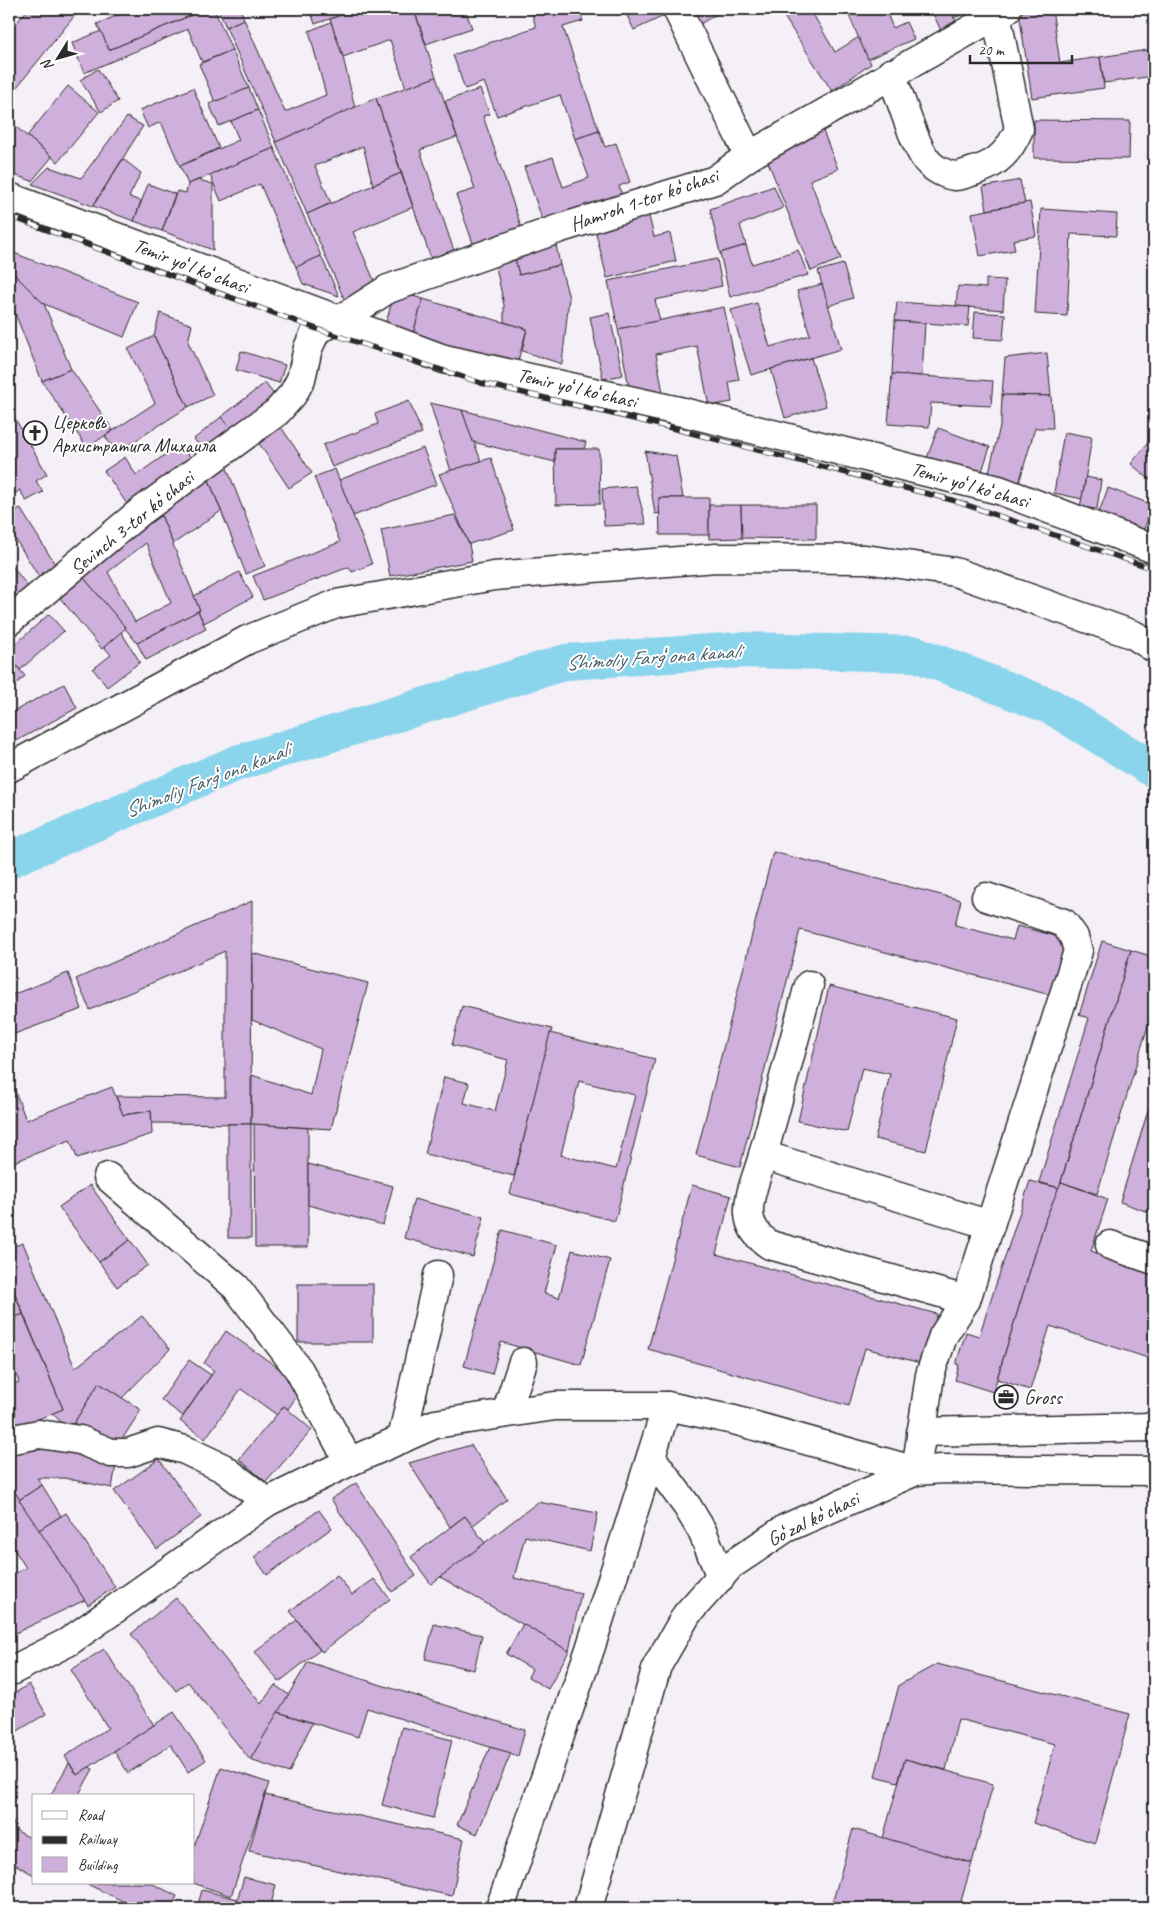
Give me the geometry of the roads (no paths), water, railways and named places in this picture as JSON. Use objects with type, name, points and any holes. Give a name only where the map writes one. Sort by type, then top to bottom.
[{"type":"street","points":[[677,9],[748,156]]},
{"type":"street","points":[[891,73],[919,147],[928,162],[942,172],[956,176],[989,166],[1004,156],[1012,145],[1018,129],[1001,11]]},
{"type":"street","name":"Hamroh 1-tor koʻchasi","points":[[328,325],[388,289],[558,229],[715,180],[748,156],[1001,11]]},
{"type":"street","name":"Temir yoʻl koʻchasi","points":[[9,197],[328,325],[444,359],[684,412],[999,490],[1154,548]]},
{"type":"street","name":"Sevinch 3-tor koʻchasi","points":[[9,621],[140,512],[277,412],[293,394],[301,379],[308,348],[328,325]]},
{"type":"street","points":[[9,768],[247,640],[336,604],[494,576],[716,558],[865,559],[955,572],[1134,635],[1154,648]]},
{"type":"street","points":[[9,1672],[68,1642],[268,1502],[349,1462],[435,1424],[555,1406],[667,1406],[734,1420],[916,1471],[930,1375],[943,1336],[966,1300],[1078,951],[1074,937],[1064,923],[986,897]]},
{"type":"street","points":[[809,985],[747,1214],[750,1224],[758,1237],[770,1245],[966,1300]]},
{"type":"street","points":[[763,1155],[990,1225]]},
{"type":"street","points":[[108,1177],[236,1287],[299,1370],[349,1462]]},
{"type":"street","points":[[1110,1245],[1154,1260]]},
{"type":"street","points":[[402,1439],[438,1275]]},
{"type":"street","points":[[506,1413],[523,1362]]},
{"type":"street","points":[[500,1908],[590,1649],[667,1406]]},
{"type":"street","points":[[921,1432],[1154,1427]]},
{"type":"street","points":[[9,1440],[39,1434],[80,1440],[111,1453],[128,1453],[158,1443],[185,1450],[223,1468],[268,1502]]},
{"type":"street","points":[[651,1457],[687,1506],[702,1531],[721,1577]]},
{"type":"street","name":"Goʻzal koʻchasi","points":[[588,1908],[657,1666],[687,1614],[731,1565],[786,1528],[916,1471],[942,1468],[1154,1470]]},
{"type":"waterway","name":"Shimoliy Fargʻona kanali","points":[[9,860],[237,763],[566,662],[740,650],[916,654],[1052,707],[1154,770]]},
{"type":"railway","points":[[9,216],[317,329],[481,383],[664,426],[952,500],[1154,569]]},
{"type":"place","name":"Церковь Архистратига Михаила","points":[[35,433]]},
{"type":"place","name":"Gross","points":[[1006,1397]]}]
